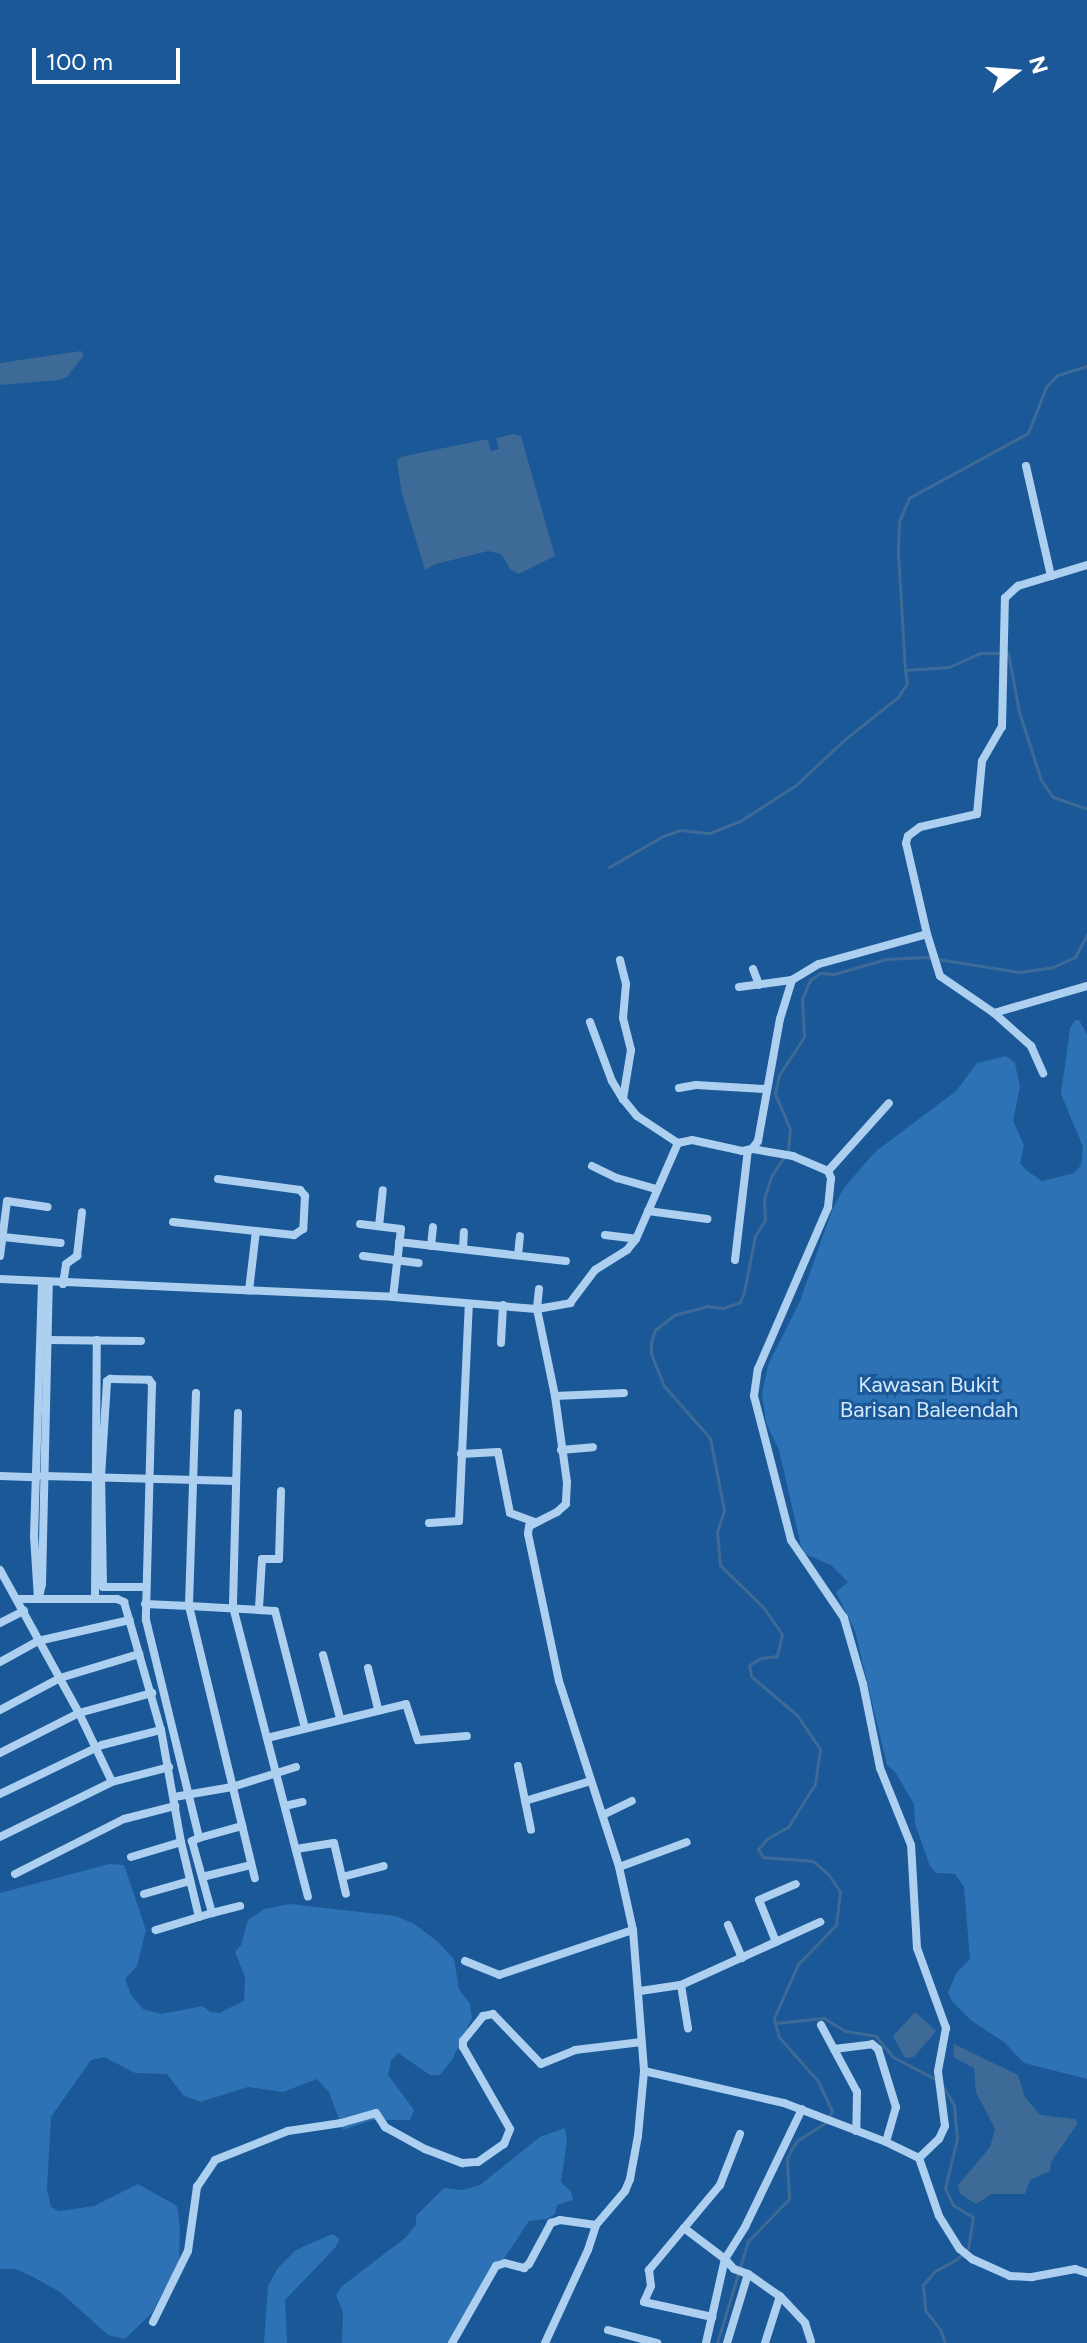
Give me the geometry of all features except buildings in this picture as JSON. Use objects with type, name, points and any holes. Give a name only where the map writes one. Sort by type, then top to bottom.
[{"type":"street","points":[[1026,466],[1051,576]]},
{"type":"street","points":[[1043,1073],[1031,1046],[994,1013],[949,985],[933,959],[906,843],[908,836],[920,827],[977,814],[982,761],[1002,727],[1002,645],[1007,594],[1018,586],[1087,565]]},
{"type":"street","points":[[739,987],[792,980],[819,964],[927,934]]},
{"type":"street","points":[[620,960],[626,984],[623,1018],[631,1050],[623,1099]]},
{"type":"street","points":[[753,969],[759,985]]},
{"type":"street","points":[[735,1260],[750,1149],[761,1133],[766,1089],[792,980]]},
{"type":"street","points":[[994,1013],[1087,986]]},
{"type":"street","points":[[590,1022],[612,1081],[623,1099],[637,1116],[678,1143],[692,1140],[731,1151],[750,1149],[788,1155],[828,1171]]},
{"type":"street","points":[[679,1088],[696,1085],[766,1089]]},
{"type":"street","points":[[828,1171],[889,1103]]},
{"type":"street","points":[[0,1279],[393,1297],[537,1309],[570,1303],[595,1270],[627,1250],[636,1239],[678,1143]]},
{"type":"street","points":[[592,1166],[617,1178],[656,1189]]},
{"type":"street","points":[[828,1171],[831,1192],[828,1207],[758,1369],[754,1396],[791,1540],[844,1618],[863,1684],[880,1768],[911,1845],[917,1948],[946,2028],[938,2071],[945,2126],[939,2139],[919,2158]]},
{"type":"street","points":[[173,1222],[294,1235],[303,1229],[305,1196],[300,1190],[218,1179]]},
{"type":"street","points":[[379,1226],[383,1190]]},
{"type":"street","points":[[0,1256],[4,1204],[7,1201],[48,1207]]},
{"type":"street","points":[[648,1211],[707,1219]]},
{"type":"street","points":[[63,1284],[66,1264],[77,1256],[82,1212]]},
{"type":"street","points":[[360,1224],[401,1229],[393,1297]]},
{"type":"street","points":[[431,1246],[433,1227]]},
{"type":"street","points":[[249,1291],[256,1231]]},
{"type":"street","points":[[463,1249],[464,1232]]},
{"type":"street","points":[[605,1235],[636,1239]]},
{"type":"street","points":[[518,1255],[520,1236]]},
{"type":"street","points":[[2,1240],[61,1243]]},
{"type":"street","points":[[399,1242],[566,1261]]},
{"type":"street","points":[[363,1256],[419,1263]]},
{"type":"street","points":[[38,1599],[42,1584],[38,1536],[46,1282]]},
{"type":"street","points":[[539,1289],[537,1309],[555,1396],[567,1482],[566,1504],[529,1526],[528,1534],[535,1579],[559,1681],[619,1867],[633,1930],[644,2071],[630,2179],[625,2191],[596,2225],[588,2250],[545,2343]]},
{"type":"street","points":[[429,1523],[459,1521],[469,1304]]},
{"type":"street","points":[[501,1343],[503,1305]]},
{"type":"street","points":[[44,1340],[141,1341]]},
{"type":"street","points":[[95,1599],[97,1340]]},
{"type":"street","points":[[145,1587],[103,1587],[98,1477],[107,1381],[149,1380],[152,1384],[145,1604],[199,1838]]},
{"type":"street","points":[[196,1393],[189,1606],[255,1878]]},
{"type":"street","points":[[555,1396],[624,1393]]},
{"type":"street","points":[[238,1413],[233,1607],[308,1896]]},
{"type":"street","points":[[561,1450],[593,1447]]},
{"type":"street","points":[[461,1454],[498,1452],[510,1513],[535,1522]]},
{"type":"street","points":[[0,1476],[236,1481]]},
{"type":"street","points":[[259,1608],[262,1559],[279,1559],[281,1491]]},
{"type":"street","points":[[1,1575],[18,1599],[112,1782]]},
{"type":"street","points":[[18,1599],[124,1602],[161,1730],[181,1842],[199,1917]]},
{"type":"street","points":[[145,1604],[275,1611],[305,1728]]},
{"type":"street","points":[[0,1623],[24,1611]]},
{"type":"street","points":[[0,1662],[38,1641],[130,1620]]},
{"type":"street","points":[[0,1710],[60,1678],[139,1654]]},
{"type":"street","points":[[323,1655],[340,1718]]},
{"type":"street","points":[[368,1668],[378,1709]]},
{"type":"street","points":[[0,1753],[79,1713],[152,1693]]},
{"type":"street","points":[[267,1738],[406,1704],[418,1740],[467,1736]]},
{"type":"street","points":[[0,1794],[96,1748],[161,1730]]},
{"type":"street","points":[[518,1766],[531,1830]]},
{"type":"street","points":[[0,1837],[112,1782],[169,1767]]},
{"type":"street","points":[[15,1874],[124,1819],[188,1796],[232,1787],[275,1771],[296,1767]]},
{"type":"street","points":[[525,1801],[591,1781]]},
{"type":"street","points":[[603,1815],[632,1801]]},
{"type":"street","points":[[285,1806],[303,1802]]},
{"type":"street","points":[[212,1913],[192,1841],[242,1826]]},
{"type":"street","points":[[296,1849],[332,1841],[346,1894]]},
{"type":"street","points":[[131,1857],[181,1842]]},
{"type":"street","points":[[619,1867],[687,1842]]},
{"type":"street","points":[[202,1877],[251,1865]]},
{"type":"street","points":[[342,1877],[384,1866]]},
{"type":"street","points":[[144,1894],[190,1881]]},
{"type":"street","points":[[776,1942],[759,1900],[796,1884]]},
{"type":"street","points":[[156,1930],[240,1906]]},
{"type":"street","points":[[640,1991],[681,1985],[820,1922]]},
{"type":"street","points":[[728,1925],[742,1958]]},
{"type":"street","points":[[465,1961],[499,1975],[633,1930]]},
{"type":"street","points":[[681,1985],[688,2028]]},
{"type":"street","points":[[153,2322],[188,2251],[197,2187],[215,2160],[288,2131],[341,2123],[376,2113],[385,2127],[425,2149],[462,2163],[478,2162],[504,2144],[510,2129],[463,2047],[483,2016],[493,2014],[541,2064],[575,2050],[642,2042]]},
{"type":"street","points":[[821,2025],[857,2092],[856,2131]]},
{"type":"street","points":[[834,2049],[872,2044],[878,2049],[896,2107],[886,2142]]},
{"type":"street","points":[[644,2071],[714,2084],[802,2109],[886,2142],[919,2158],[931,2202],[960,2249],[972,2259],[1010,2276],[1032,2277],[1075,2269],[1087,2273]]},
{"type":"street","points":[[706,2343],[725,2259],[745,2227],[802,2109]]},
{"type":"street","points":[[712,2317],[644,2302],[651,2286],[649,2270],[720,2185],[740,2134]]},
{"type":"street","points":[[452,2343],[496,2266],[505,2263],[524,2268],[551,2223],[560,2220],[596,2225]]},
{"type":"street","points":[[684,2228],[734,2269],[746,2273],[780,2296],[805,2323],[811,2341]]},
{"type":"street","points":[[727,2343],[746,2273]]},
{"type":"street","points":[[765,2343],[780,2296]]},
{"type":"street","points":[[608,2330],[657,2343]]},
{"type":"green space","name":"Kawasan Bukit Barisan Baleendah","points":[[1075,1020],[1079,1020],[1087,1034],[1087,2079],[1024,2063],[1004,2042],[972,2021],[948,1993],[957,1972],[970,1959],[964,1887],[955,1874],[936,1873],[930,1866],[915,1824],[914,1804],[895,1772],[887,1765],[855,1631],[836,1592],[848,1582],[831,1565],[805,1554],[801,1546],[779,1450],[766,1423],[762,1394],[768,1365],[800,1301],[832,1210],[844,1188],[875,1152],[956,1091],[977,1063],[1006,1056],[1015,1063],[1020,1087],[1013,1121],[1024,1145],[1020,1163],[1026,1170],[1042,1181],[1074,1173],[1081,1165],[1083,1147],[1061,1094],[1070,1028]]},
{"type":"green space","points":[[109,1864],[124,1865],[146,1930],[137,1966],[125,1979],[131,1995],[143,2009],[161,2014],[203,2006],[210,2012],[219,2013],[244,2001],[245,1977],[235,1952],[241,1945],[248,1920],[264,1909],[290,1904],[396,1916],[414,1924],[454,1959],[459,1989],[470,2004],[472,2018],[452,2060],[440,2075],[430,2075],[398,2053],[391,2061],[388,2075],[414,2110],[410,2120],[372,2120],[343,2130],[329,2092],[317,2079],[283,2092],[248,2087],[200,2102],[183,2095],[167,2074],[135,2073],[104,2057],[91,2060],[51,2117],[47,2189],[51,2207],[59,2211],[94,2206],[138,2184],[177,2206],[180,2228],[179,2262],[152,2313],[125,2339],[108,2335],[60,2292],[16,2269],[0,2269],[0,1893]]},
{"type":"green space","points":[[565,2128],[567,2141],[561,2182],[571,2192],[573,2200],[557,2205],[555,2214],[547,2219],[529,2221],[448,2343],[342,2343],[343,2312],[336,2295],[341,2287],[405,2238],[416,2225],[416,2216],[444,2188],[463,2190],[480,2185],[540,2137]]},
{"type":"green space","points":[[332,2234],[340,2239],[335,2248],[285,2300],[287,2343],[264,2343],[268,2286],[278,2268],[296,2250]]},
{"type":"shaded area","points":[[81,351],[84,355],[67,377],[0,385],[0,363]]},
{"type":"shaded area","points":[[513,434],[521,436],[555,556],[519,574],[511,570],[501,554],[488,551],[436,564],[425,570],[402,494],[397,461],[400,457],[483,440],[488,440],[491,451],[499,449],[496,438]]},
{"type":"shaded area","points":[[915,2012],[936,2031],[914,2057],[905,2058],[893,2036]]},
{"type":"shaded area","points":[[954,2044],[1018,2075],[1025,2097],[1040,2115],[1075,2119],[1078,2123],[1051,2162],[1050,2171],[1030,2180],[1025,2194],[992,2194],[976,2204],[960,2194],[958,2185],[990,2147],[995,2129],[976,2092],[974,2068],[953,2057]]},
{"type":"waterway","points":[[1087,366],[1057,375],[1046,387],[1028,433],[909,498],[899,522],[898,552],[905,670],[949,667],[980,653],[1008,653],[1019,712],[1041,780],[1053,797],[1087,809]]},
{"type":"waterway","points":[[609,867],[663,836],[680,830],[710,833],[740,821],[796,785],[844,740],[898,697],[907,683],[905,670]]},
{"type":"waterway","points":[[717,2343],[748,2241],[789,2199],[787,2159],[792,2148],[798,2140],[825,2123],[832,2111],[818,2081],[779,2037],[774,2018],[798,1964],[836,1925],[840,1892],[829,1875],[813,1861],[763,1857],[758,1849],[768,1838],[788,1827],[815,1784],[820,1749],[798,1716],[751,1676],[749,1665],[761,1658],[777,1656],[782,1634],[763,1607],[720,1565],[717,1532],[724,1510],[710,1438],[664,1386],[651,1353],[651,1342],[655,1330],[674,1315],[707,1306],[723,1308],[740,1302],[755,1236],[765,1220],[764,1199],[772,1175],[788,1150],[790,1129],[775,1093],[779,1075],[804,1037],[802,999],[810,980],[820,973],[834,974],[886,959],[925,957],[1019,972],[1053,967],[1075,957],[1087,934]]},
{"type":"waterway","points":[[775,2023],[824,2018],[845,2031],[876,2036],[893,2057],[937,2080]]},
{"type":"waterway","points":[[942,2085],[954,2105],[957,2139],[945,2188],[953,2205],[973,2217],[968,2248],[957,2259],[935,2271],[923,2285],[925,2310],[940,2329],[945,2343]]}]
